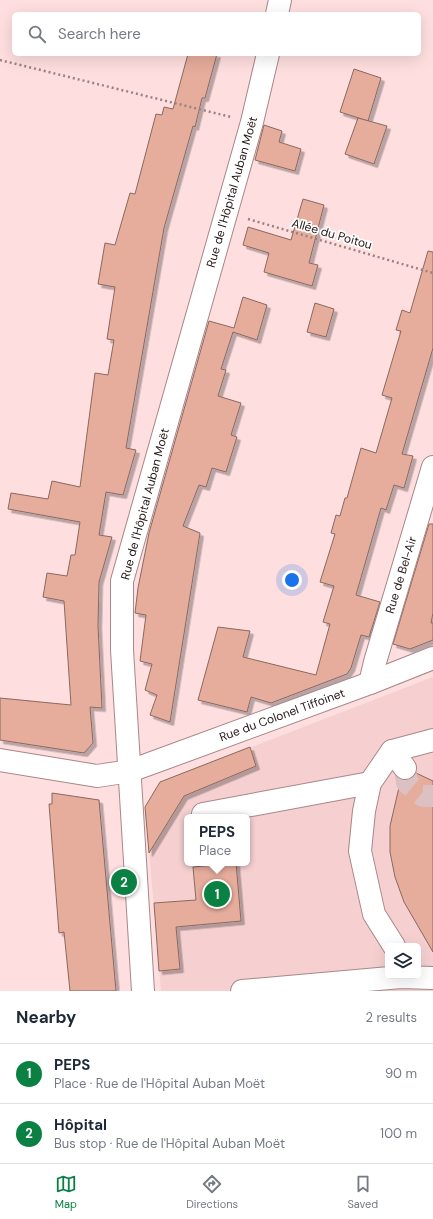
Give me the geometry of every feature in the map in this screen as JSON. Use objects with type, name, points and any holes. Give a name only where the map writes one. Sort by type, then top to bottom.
[{"type":"main road","points":[[277,12],[280,0]]},
{"type":"main road","name":"Rue de l'Hôpital Auban Moët","points":[[143,991],[122,650],[122,581],[227,213],[252,122],[268,56]]},
{"type":"main road","name":"Rue de Bel-Air","points":[[370,683],[433,467]]},
{"type":"main road","name":"Rue du Colonel Tiffoinet","points":[[0,760],[97,776],[130,771],[370,683],[433,658]]},
{"type":"main road","points":[[392,943],[374,914],[360,851],[364,810],[370,783],[392,751],[433,740]]},
{"type":"main road","points":[[392,751],[405,768]]},
{"type":"main road","points":[[203,814],[370,783]]},
{"type":"main road","points":[[242,991],[433,978]]},
{"type":"path","points":[[0,60],[252,122]]},
{"type":"path","name":"Allée du Poitou","points":[[227,213],[433,273]]},
{"type":"shaded area","points":[[433,677],[433,991],[161,991],[146,815],[149,809],[146,806],[160,782],[164,785],[168,779]]},
{"type":"building","points":[[187,56],[216,56],[205,98],[202,98],[195,127],[193,126],[164,228],[126,448],[136,450],[123,495],[106,492],[99,535],[112,537],[99,582],[98,626],[102,708],[90,707],[93,743],[84,753],[0,740],[0,698],[71,705],[64,601],[43,597],[47,573],[67,576],[71,555],[75,555],[80,522],[8,509],[11,493],[48,499],[52,481],[80,487],[95,373],[108,375],[114,340],[107,339],[115,287],[98,284],[105,243],[115,245],[130,193],[135,194],[156,114],[162,115],[164,107],[173,109]]},
{"type":"building","points":[[354,69],[381,78],[368,121],[340,112]]},
{"type":"building","points":[[358,118],[387,126],[374,164],[345,154]]},
{"type":"building","points":[[264,125],[282,131],[279,142],[301,149],[295,171],[255,160]]},
{"type":"building","points":[[303,199],[324,205],[309,263],[318,265],[312,286],[264,272],[269,253],[243,245],[248,227],[291,240]]},
{"type":"building","points":[[428,251],[433,252],[433,348],[402,454],[413,456],[404,488],[394,485],[386,510],[381,508],[356,595],[380,602],[369,637],[361,635],[351,668],[347,674],[271,703],[251,697],[247,712],[198,700],[218,627],[250,631],[243,657],[316,675],[330,624],[323,622],[334,586],[320,582],[335,534],[331,533],[336,515],[340,516],[345,498],[347,498],[361,448],[376,453],[392,398],[382,395],[401,331],[396,330],[402,310],[410,313]]},
{"type":"building","points":[[243,297],[267,305],[257,340],[233,332],[221,369],[226,370],[218,396],[241,403],[231,435],[237,437],[226,472],[212,468],[206,487],[199,485],[183,526],[200,533],[170,722],[150,715],[157,695],[145,690],[152,664],[140,661],[146,615],[135,613],[138,588],[149,533],[209,321],[234,328]]},
{"type":"building","points":[[315,303],[334,309],[326,337],[307,332]]},
{"type":"building","points":[[429,524],[433,524],[433,613],[431,623],[433,623],[433,640],[410,649],[393,644]]},
{"type":"building","points":[[250,747],[256,766],[184,796],[149,853],[145,807],[160,782]]},
{"type":"building","points":[[416,773],[433,781],[433,952],[404,902],[395,877],[390,852],[390,826],[400,783],[401,780],[412,778]]},
{"type":"building","points":[[52,793],[99,800],[116,991],[70,991],[64,932],[59,933],[49,804],[52,804]]},
{"type":"building","points":[[236,866],[241,921],[176,927],[180,969],[159,971],[154,903],[196,900],[193,867]]},
{"type":"tunnel","points":[[405,768],[407,783],[423,796],[433,796]]},
{"type":"place","name":"Hôpital","points":[[124,882]]},
{"type":"place","name":"PEPS","points":[[217,894]]}]
